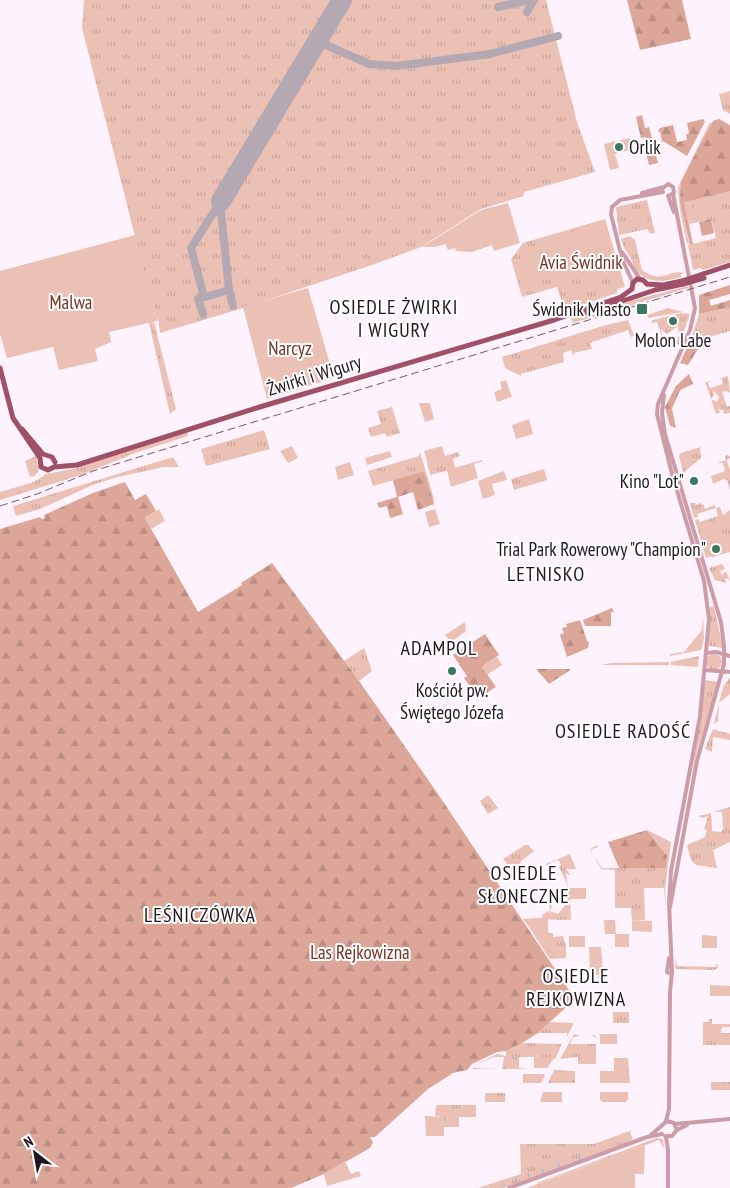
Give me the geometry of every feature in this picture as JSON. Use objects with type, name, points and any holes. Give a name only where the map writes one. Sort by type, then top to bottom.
[{"type":"main road","points":[[554,320],[583,314],[730,266]]},
{"type":"main road","points":[[554,320],[621,297],[632,290],[633,283],[640,279],[647,284],[663,285],[682,282]]},
{"type":"main road","points":[[644,294],[647,290],[647,284]]},
{"type":"main road","points":[[632,290],[638,295]]},
{"type":"main road","name":"Żwirki i Wigury","points":[[54,465],[83,463],[263,406],[554,320]]},
{"type":"main road","points":[[0,368],[9,402],[16,424],[41,460],[41,466],[44,470],[50,470],[54,465],[52,457],[47,456],[20,426],[9,402]]},
{"type":"main road","points":[[41,460],[47,456]]},
{"type":"street","points":[[509,1188],[647,1137],[666,1121],[668,1109],[672,867],[700,716],[709,624],[706,592],[656,414],[658,404],[691,326],[695,308],[692,284],[670,195],[673,186],[668,184],[664,187],[617,201],[612,206],[611,215],[623,262],[633,283]]},
{"type":"street","points":[[663,192],[664,187]]},
{"type":"street","points":[[632,197],[663,192],[670,195]]},
{"type":"street","points":[[620,248],[640,279]]},
{"type":"street","points":[[664,393],[662,419],[721,624],[724,654],[722,672],[697,761],[670,907]]},
{"type":"street","points":[[672,474],[677,476]]},
{"type":"street","points":[[706,653],[730,656]]},
{"type":"street","points":[[704,670],[730,672]]},
{"type":"street","points":[[668,1109],[676,1130]]},
{"type":"street","points":[[666,1121],[690,1124],[730,1119]]},
{"type":"street","points":[[668,1188],[668,1149],[671,1137],[676,1130],[690,1124]]},
{"type":"street","points":[[660,1128],[668,1149]]},
{"type":"street","points":[[647,1137],[671,1137]]},
{"type":"green space","points":[[84,0],[546,0],[577,122],[595,172],[524,192],[524,196],[481,209],[421,247],[243,308],[160,333],[158,318],[155,315],[82,28]]},
{"type":"green space","points":[[627,0],[682,0],[691,39],[640,50]]},
{"type":"green space","points":[[730,91],[730,114],[723,110],[719,94]]},
{"type":"green space","points":[[642,115],[645,128],[649,127],[653,142],[647,143],[646,137],[641,138],[636,117]]},
{"type":"green space","points":[[703,119],[705,122],[687,156],[663,141],[660,143],[662,140],[658,131],[660,128],[673,125],[677,142],[687,140],[686,135],[689,133],[687,123]]},
{"type":"green space","points":[[719,119],[730,125],[730,262],[702,270],[701,268],[693,270],[688,245],[716,238],[711,219],[689,224],[684,203],[680,204],[689,243],[687,244],[680,210],[678,187],[710,122],[713,125],[713,121]]},
{"type":"green space","points":[[719,119],[730,126],[730,191],[684,202],[693,244],[690,245],[680,203],[681,182],[713,121]]},
{"type":"green space","name":"Orlik","points":[[630,138],[633,149],[615,154],[619,168],[610,170],[604,144]]},
{"type":"green space","points":[[653,144],[658,163],[649,165],[644,146]]},
{"type":"green space","points":[[707,198],[711,215],[690,220],[687,209],[695,207],[694,201]]},
{"type":"green space","points":[[647,200],[655,233],[651,234],[647,229],[619,235],[616,207]]},
{"type":"green space","points":[[508,203],[520,243],[494,251],[492,245],[472,252],[456,251],[455,248],[448,250],[445,244],[435,247],[422,247],[481,210]]},
{"type":"green space","name":"Avia Świdnik","points":[[605,219],[625,287],[617,289],[617,293],[570,309],[564,309],[557,287],[522,297],[511,259],[523,243]]},
{"type":"green space","points":[[711,219],[714,233],[702,236],[699,222]]},
{"type":"green space","points":[[604,222],[617,267],[586,276],[573,231]]},
{"type":"green space","name":"Malwa","points":[[135,235],[155,314],[158,318],[157,321],[109,332],[111,342],[95,349],[98,361],[59,370],[53,347],[7,358],[0,334],[0,271]]},
{"type":"green space","points":[[630,236],[635,240],[642,270],[655,276],[679,272],[685,273],[681,274],[681,277],[663,281],[652,280],[641,275],[636,271],[621,239]]},
{"type":"green space","points":[[572,239],[581,269],[530,284],[521,254]]},
{"type":"green space","points":[[730,285],[730,294],[709,300],[711,306],[730,300],[730,307],[699,314],[699,295]]},
{"type":"green space","points":[[688,286],[688,288],[573,323],[571,318],[611,306],[612,309],[630,301]]},
{"type":"green space","name":"Narcyz","points":[[308,288],[334,378],[267,399],[243,307]]},
{"type":"green space","points":[[730,307],[730,331],[709,337],[709,340],[700,339],[699,349],[699,338],[692,336],[699,314]]},
{"type":"green space","points":[[668,308],[683,312],[648,318],[647,315]]},
{"type":"green space","points":[[681,313],[690,314],[679,345],[676,343],[679,335],[678,326],[667,334],[661,329],[663,340],[657,322],[650,323],[653,320]]},
{"type":"green space","points":[[628,320],[634,336],[631,337],[628,330],[590,343],[592,349],[574,353],[574,356],[571,350],[563,353],[564,362],[521,374],[521,376],[505,368],[502,357]]},
{"type":"green space","points":[[154,322],[176,409],[170,414],[149,323]]},
{"type":"green space","points":[[692,337],[697,339],[698,349],[688,365],[680,363]]},
{"type":"green space","points":[[689,374],[693,384],[680,390],[672,409],[676,428],[670,426],[665,407],[676,386]]},
{"type":"green space","points":[[728,376],[730,393],[727,391],[722,392],[727,407],[730,406],[730,413],[724,414],[723,410],[720,410],[718,407],[720,413],[716,414],[705,382],[711,381],[708,383],[710,388],[723,384],[722,379],[718,379]],"holes":[[[713,390],[719,397],[717,402],[711,399],[714,395]]]},
{"type":"green space","points":[[506,380],[512,397],[497,402],[494,392],[502,389],[500,382]]},
{"type":"green space","points":[[419,403],[430,403],[434,419],[425,422]]},
{"type":"green space","points":[[392,407],[400,433],[387,437],[385,433],[371,437],[368,428],[381,424],[377,411]]},
{"type":"green space","points":[[529,419],[533,434],[516,439],[512,425]]},
{"type":"green space","points":[[264,430],[270,449],[206,466],[201,449]]},
{"type":"green space","points":[[187,432],[188,436],[135,453],[81,475],[0,500],[0,492],[34,482],[46,474],[73,469]]},
{"type":"green space","points":[[292,446],[298,458],[288,463],[280,451]]},
{"type":"green space","points":[[442,446],[446,460],[428,465],[424,451]]},
{"type":"green space","points":[[700,447],[701,458],[683,473],[679,456],[681,453]]},
{"type":"green space","points":[[390,451],[392,457],[367,465],[365,458]]},
{"type":"green space","points":[[420,452],[434,504],[424,471],[373,486],[368,471],[419,456]]},
{"type":"green space","points":[[458,452],[460,456],[453,458],[455,468],[431,475],[432,479],[427,465],[446,459],[445,456]]},
{"type":"green space","points":[[728,455],[730,457],[727,461],[730,470],[730,490],[727,480],[724,479],[713,484],[711,476],[725,471],[723,463],[717,463],[726,460],[725,456]]},
{"type":"green space","points":[[36,456],[39,470],[35,476],[30,477],[25,461]]},
{"type":"green space","points":[[173,457],[179,467],[164,467],[118,477],[95,484],[40,509],[16,516],[13,506]]},
{"type":"green space","points":[[482,460],[474,464],[478,478],[451,487],[447,470]]},
{"type":"green space","points":[[350,462],[354,475],[338,480],[335,467]]},
{"type":"green space","points":[[544,469],[547,480],[514,490],[511,479]]},
{"type":"green space","points":[[424,471],[434,504],[418,510],[413,492],[398,497],[403,514],[390,518],[387,506],[379,508],[377,503],[397,497],[393,480]]},
{"type":"green space","points":[[504,471],[507,480],[492,484],[495,495],[483,499],[478,481]]},
{"type":"green space","name":"Las Rejkowizna","points":[[125,482],[135,500],[146,494],[156,511],[145,518],[198,612],[242,585],[241,583],[272,563],[359,681],[436,791],[575,999],[538,1033],[522,1043],[472,1064],[467,1070],[453,1073],[428,1089],[375,1137],[370,1137],[373,1142],[370,1148],[324,1174],[291,1188],[0,1188],[0,529],[40,517],[42,519],[45,518],[44,515],[93,493]]},
{"type":"green space","points":[[690,503],[696,503],[695,506],[699,503],[704,505],[705,509],[715,505],[716,508],[697,514],[698,517],[694,518]]},
{"type":"green space","points":[[720,507],[723,515],[730,510],[730,552],[706,558],[695,520],[698,519],[700,522],[718,516],[716,508]]},
{"type":"green space","points":[[159,509],[165,521],[151,529],[145,518]]},
{"type":"green space","points":[[435,509],[440,524],[429,527],[425,512]]},
{"type":"green space","name":"Trial Park Rowerowy \"Champion\"","points":[[718,541],[722,543],[725,553],[713,557],[709,555],[707,545]]},
{"type":"green space","points":[[722,564],[725,569],[720,571],[722,575],[726,571],[730,581],[727,578],[725,579],[726,583],[715,580],[709,568]]},
{"type":"green space","points":[[714,606],[723,648],[709,646],[710,607]]},
{"type":"green space","points":[[612,608],[614,612],[611,612],[611,626],[585,626],[583,620]]},
{"type":"green space","points":[[703,614],[704,639],[701,650],[670,656],[670,654],[684,652],[702,630]]},
{"type":"green space","points":[[580,620],[589,642],[588,648],[567,657],[560,635],[564,633],[562,628],[567,627],[566,624]]},
{"type":"green space","points":[[465,622],[466,631],[451,642],[445,635]]},
{"type":"green space","points":[[485,634],[499,655],[482,667],[496,687],[478,698],[464,678],[467,676],[453,655]]},
{"type":"green space","points":[[364,648],[372,671],[359,681],[344,661]]},
{"type":"green space","points":[[714,654],[720,656],[722,662],[720,668],[714,670],[708,668],[706,662],[708,656]]},
{"type":"green space","points":[[699,656],[698,667],[671,665],[670,662]]},
{"type":"green space","points":[[497,657],[502,665],[487,675],[482,667]]},
{"type":"green space","points":[[669,662],[669,665],[600,665],[611,663]]},
{"type":"green space","points":[[536,669],[570,669],[549,684]]},
{"type":"green space","points":[[730,677],[730,694],[719,703],[723,687]]},
{"type":"green space","points":[[705,680],[718,682],[696,755],[690,791]]},
{"type":"green space","points":[[719,704],[718,721],[714,724]]},
{"type":"green space","points":[[713,729],[730,734],[730,740],[713,737],[712,752],[705,749]]},
{"type":"green space","points":[[488,795],[498,808],[488,814],[480,801]]},
{"type":"green space","points":[[730,807],[730,842],[713,850],[717,868],[696,865],[691,860],[687,845],[705,837],[707,830],[704,829],[708,816],[703,818],[698,816],[711,813],[712,831],[721,832],[723,829],[722,812],[714,812]]},
{"type":"green space","points":[[647,830],[671,842],[665,888],[666,912],[664,888],[644,888],[645,920],[632,920],[631,908],[615,908],[615,870],[601,869],[593,855],[602,868],[666,868],[667,856]]},
{"type":"green space","points":[[647,830],[667,856],[666,868],[619,868],[608,842]]},
{"type":"green space","points":[[528,845],[534,851],[521,861],[520,864],[507,864],[503,859]]},
{"type":"green space","points":[[570,854],[576,869],[566,869],[570,874],[575,872],[569,875],[566,873],[568,888],[586,888],[586,899],[570,899],[571,920],[523,919],[541,918],[548,911],[549,914],[550,905],[553,903],[550,911],[558,914],[563,908],[568,897],[568,891],[559,867],[561,865],[558,860],[550,863],[554,871],[550,870],[546,864]]},
{"type":"green space","points":[[523,919],[548,919],[548,933],[533,933]]},
{"type":"green space","points":[[604,920],[615,920],[616,934],[629,934],[629,947],[615,947],[615,934],[605,934]]},
{"type":"green space","points":[[632,920],[652,921],[652,932],[632,931]]},
{"type":"green space","points":[[533,933],[553,933],[553,937],[563,936],[566,946],[541,946]]},
{"type":"green space","points":[[702,935],[717,936],[717,948],[702,948]]},
{"type":"green space","points":[[569,936],[585,936],[585,947],[569,947]]},
{"type":"green space","points":[[541,946],[566,946],[566,958],[550,959]]},
{"type":"green space","points":[[589,947],[601,947],[603,972],[598,979],[599,975],[590,974]]},
{"type":"green space","points":[[676,957],[677,966],[715,967],[717,963],[718,968],[714,970],[677,969],[675,967]]},
{"type":"green space","points":[[710,985],[730,986],[730,996],[710,996]]},
{"type":"green space","points":[[613,1012],[629,1012],[629,1023],[613,1023]]},
{"type":"green space","points":[[576,1018],[567,1037],[567,1033],[538,1033],[550,1022],[573,1023]]},
{"type":"green space","points":[[709,1019],[712,1019],[712,1024],[730,1024],[730,1027],[722,1027],[721,1033],[730,1033],[730,1045],[703,1045],[703,1022],[709,1022]]},
{"type":"green space","points":[[574,1034],[581,1036],[573,1037],[570,1044],[596,1044],[596,1064],[578,1064],[578,1057],[560,1059]]},
{"type":"green space","points":[[600,1034],[617,1034],[617,1044],[600,1044]]},
{"type":"green space","points":[[522,1043],[562,1044],[555,1060],[554,1057],[519,1057],[519,1068],[529,1069],[502,1069],[504,1057],[494,1057],[474,1066],[497,1054],[506,1056],[506,1051]]},
{"type":"green space","points":[[534,1057],[555,1057],[547,1068],[534,1068]]},
{"type":"green space","points":[[614,1058],[628,1058],[630,1083],[600,1083],[600,1071],[614,1071]]},
{"type":"green space","points":[[554,1070],[575,1071],[575,1083],[548,1083]]},
{"type":"green space","points":[[523,1074],[544,1074],[545,1076],[541,1083],[523,1083]]},
{"type":"green space","points":[[711,1082],[730,1082],[730,1090],[711,1090]]},
{"type":"green space","points":[[543,1092],[562,1092],[562,1102],[540,1102]]},
{"type":"green space","points":[[600,1092],[628,1092],[628,1100],[626,1102],[602,1102],[600,1100]]},
{"type":"green space","points":[[485,1093],[505,1093],[505,1102],[485,1102]]},
{"type":"green space","points":[[436,1105],[476,1105],[476,1117],[459,1117],[459,1127],[444,1127],[443,1117],[435,1116]]},
{"type":"green space","points":[[425,1116],[444,1117],[444,1136],[426,1136]]},
{"type":"green space","points":[[632,1130],[630,1132],[633,1139],[626,1143],[503,1188],[478,1188],[521,1174],[520,1144],[594,1144]]},
{"type":"green space","points":[[657,1138],[663,1139],[664,1149],[659,1140],[537,1184],[537,1183]]},
{"type":"green space","points":[[645,1145],[644,1174],[635,1174],[635,1188],[527,1188]]},
{"type":"green space","points":[[345,1161],[351,1174],[359,1171],[361,1176],[327,1186],[324,1174]]},
{"type":"waterway","points":[[579,1155],[580,1159]]},
{"type":"waterway","points":[[558,1163],[560,1167]]},
{"type":"waterway","points":[[542,1169],[543,1173]]},
{"type":"waterway","points":[[528,1174],[529,1178]]},
{"type":"waterway","points":[[516,1179],[517,1183]]},
{"type":"waterway","points":[[503,1183],[505,1187]]},
{"type":"taxiway","points":[[498,7],[530,0]]},
{"type":"taxiway","points":[[527,12],[534,0]]},
{"type":"taxiway","points":[[317,41],[369,64],[396,66],[490,54],[558,36]]},
{"type":"taxiway","points":[[204,297],[191,248],[221,201]]},
{"type":"taxiway","points":[[220,202],[229,290]]},
{"type":"taxiway","points":[[203,314],[198,299],[229,290],[233,306]]},
{"type":"runway","points":[[221,201],[342,0]]},
{"type":"railway","points":[[0,506],[37,494],[93,471],[730,277]]},
{"type":"place","name":"Orlik","points":[[619,147]]},
{"type":"place","name":"Świdnik Miasto","points":[[642,309]]},
{"type":"place","name":"Molon Labe","points":[[673,321]]},
{"type":"place","name":"Kino \"Lot\"","points":[[694,481]]},
{"type":"place","name":"Trial Park Rowerowy \"Champion\"","points":[[716,549]]},
{"type":"place","name":"Kościół pw. Świętego Józefa","points":[[452,671]]},
{"type":"district","name":"OSIEDLE ŻWIRKI I WIGURY","points":[[394,318]]},
{"type":"district","name":"LETNISKO","points":[[546,574]]},
{"type":"district","name":"ADAMPOL","points":[[439,648]]},
{"type":"district","name":"OSIEDLE RADOŚĆ","points":[[623,731]]},
{"type":"district","name":"OSIEDLE SŁONECZNE","points":[[524,884]]},
{"type":"district","name":"LEŚNICZÓWKA","points":[[200,915]]},
{"type":"district","name":"OSIEDLE REJKOWIZNA","points":[[576,988]]}]
